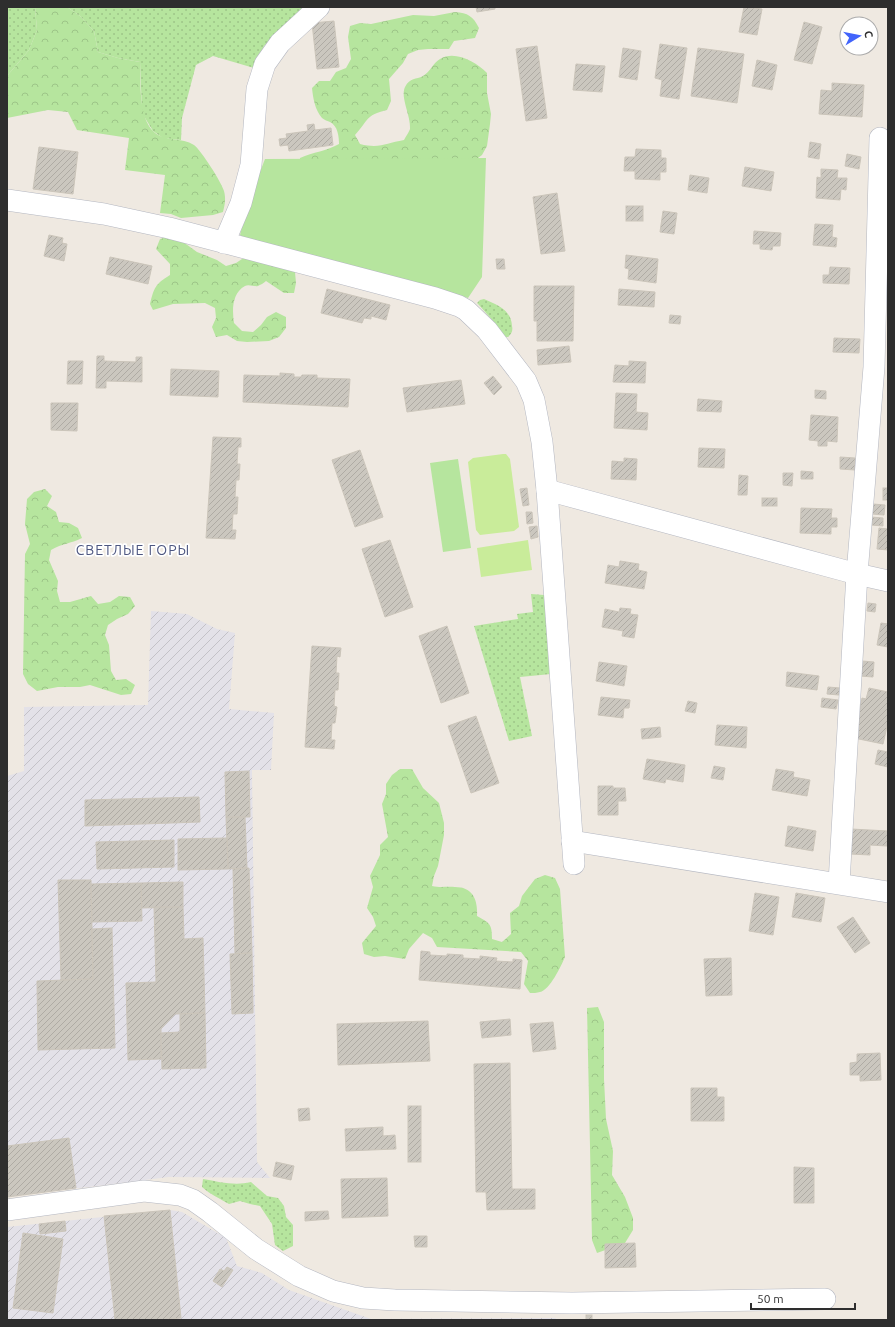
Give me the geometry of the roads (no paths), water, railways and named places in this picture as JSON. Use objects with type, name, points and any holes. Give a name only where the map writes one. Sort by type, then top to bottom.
[{"type":"street","points":[[224,243],[241,203],[251,165],[257,89],[265,64],[280,42],[319,7]]},
{"type":"street","points":[[838,883],[857,574],[874,367],[880,138]]},
{"type":"street","points":[[7,200],[104,214],[169,228],[435,298],[459,306],[466,310],[487,330],[529,386],[534,400],[542,442],[547,490],[574,864]]},
{"type":"street","points":[[547,490],[857,574],[888,581]]},
{"type":"street","points":[[572,841],[888,892]]},
{"type":"street","points":[[7,1210],[144,1191],[180,1195],[193,1200],[256,1249],[299,1276],[333,1291],[363,1298],[406,1301],[564,1302],[825,1299]]},
{"type":"district","name":"СВЕТЛЫЕ ГОРЫ","points":[[133,550]]}]
